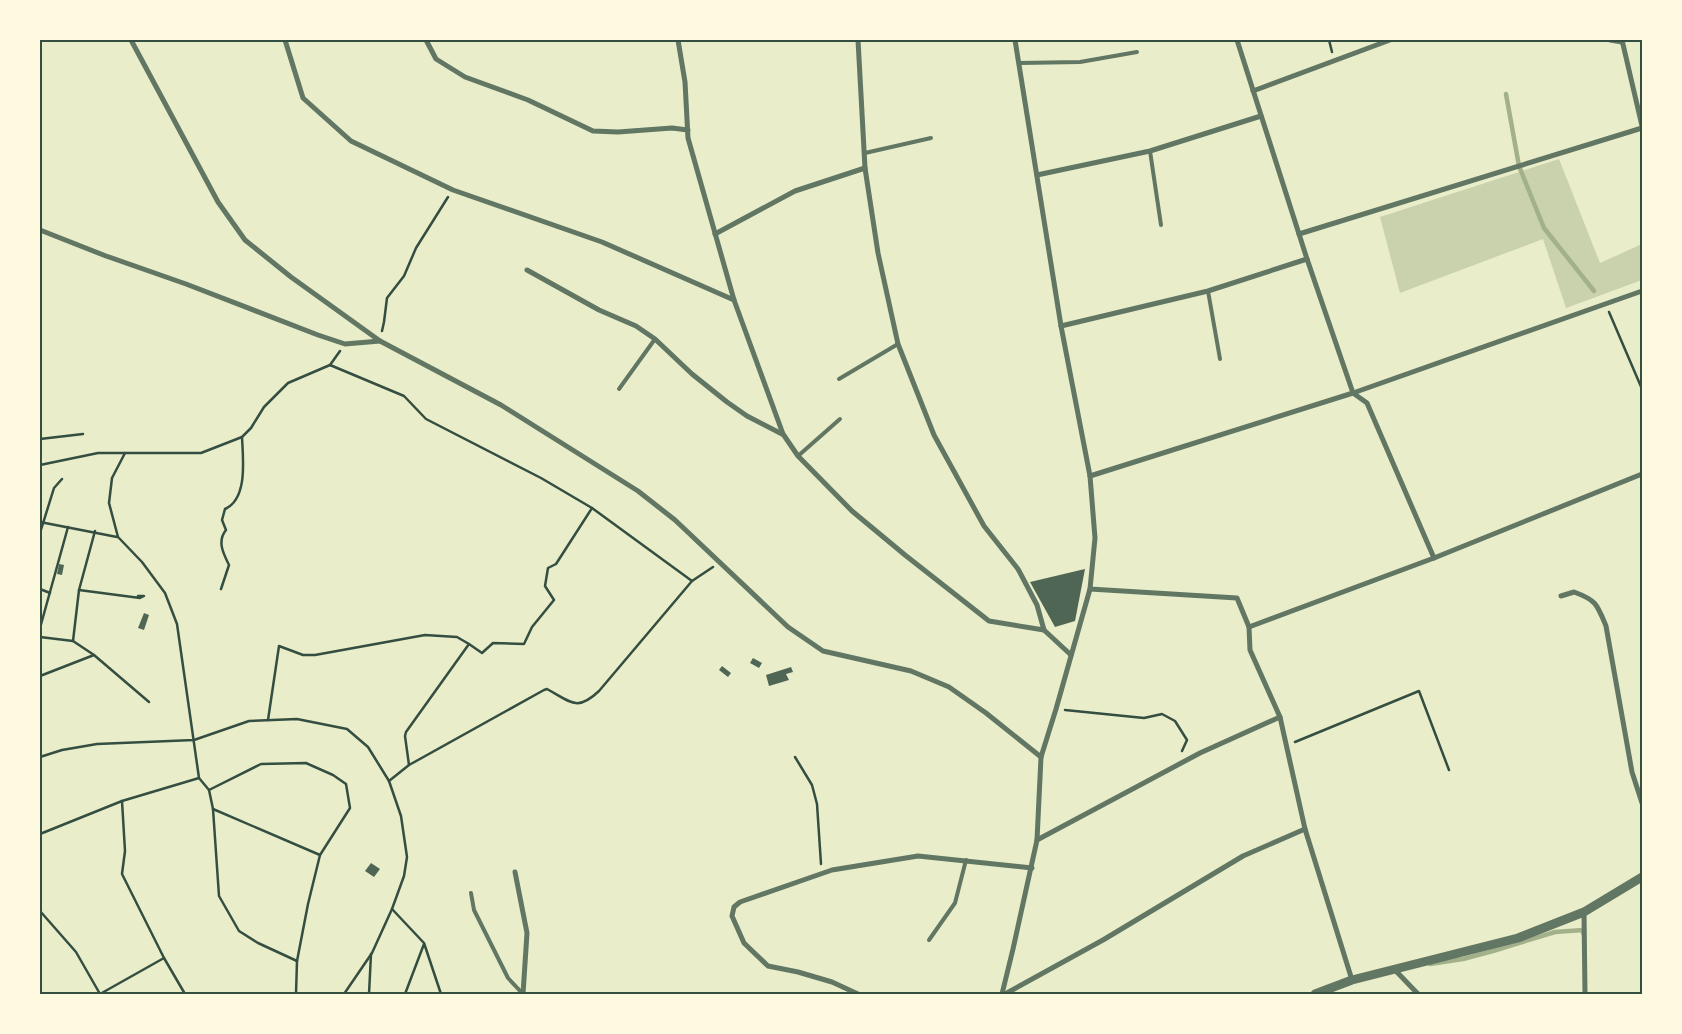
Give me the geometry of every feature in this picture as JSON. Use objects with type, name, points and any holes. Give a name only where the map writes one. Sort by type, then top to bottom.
[{"type":"street","points":[[131,40],[218,202],[245,240],[291,277],[380,341],[501,405],[638,491],[675,520],[788,627],[824,651],[910,671],[950,687],[1041,757]]},
{"type":"street","points":[[285,40],[303,98],[351,141],[453,190],[602,242],[734,300]]},
{"type":"street","points":[[426,40],[436,59],[465,77],[528,100],[563,118],[593,130],[618,132],[672,128],[688,130]]},
{"type":"street","points":[[678,40],[685,82],[688,138],[734,300],[783,434],[798,456],[852,511],[904,555],[989,621],[1044,630]]},
{"type":"street","points":[[858,40],[866,168],[878,253],[898,344],[934,435],[984,526],[1018,569],[1037,605],[1044,630],[1071,655]]},
{"type":"street","points":[[1003,994],[1037,840],[1041,757],[1090,589],[1095,538],[1090,476],[1061,326],[1015,40]]},
{"type":"street","points":[[1237,40],[1299,234],[1353,393],[1367,403],[1434,558]]},
{"type":"street","points":[[1253,91],[1390,40]]},
{"type":"street","points":[[1299,234],[1642,127],[1622,41],[1610,40]]},
{"type":"street","points":[[1037,175],[1150,151],[1261,116]]},
{"type":"street","points":[[715,234],[795,191],[866,168]]},
{"type":"street","points":[[40,230],[345,344],[380,341]]},
{"type":"street","points":[[1061,326],[1208,291],[1307,258]]},
{"type":"street","points":[[528,270],[599,310],[636,326],[655,338],[692,374],[727,402],[747,416],[783,434]]},
{"type":"street","points":[[1090,476],[1353,393],[1642,291]]},
{"type":"street","points":[[1249,627],[1434,558],[1642,474]]},
{"type":"street","points":[[1090,589],[1237,598],[1249,627],[1250,650],[1280,717],[1305,829],[1352,980]]},
{"type":"street","points":[[1562,596],[1574,592],[1590,598],[1600,611],[1606,626],[1632,772],[1642,803]]},
{"type":"street","points":[[1037,840],[1200,753],[1280,717]]},
{"type":"street","points":[[1003,994],[1102,940],[1243,856],[1305,829]]},
{"type":"street","points":[[858,994],[798,972],[768,966],[744,943],[732,916],[734,907],[740,902],[821,873],[918,856],[1032,868]]},
{"type":"street","points":[[515,872],[527,933],[523,994]]},
{"type":"street","points":[[1314,994],[1352,980],[1394,968],[1518,938],[1584,912],[1642,877]]},
{"type":"street","points":[[1584,912],[1585,994]]},
{"type":"street","points":[[1394,968],[1418,994]]},
{"type":"lane","points":[[1019,63],[1080,62],[1137,52]]},
{"type":"lane","points":[[866,153],[931,138]]},
{"type":"lane","points":[[1150,151],[1161,225]]},
{"type":"lane","points":[[1208,291],[1220,359]]},
{"type":"lane","points":[[619,389],[655,338]]},
{"type":"lane","points":[[839,379],[898,344]]},
{"type":"lane","points":[[798,456],[840,419]]},
{"type":"lane","points":[[929,940],[955,903],[966,860]]},
{"type":"lane","points":[[471,893],[474,910],[508,978],[523,994]]},
{"type":"path","points":[[380,341],[387,298],[404,276],[416,248],[453,190]]},
{"type":"path","points":[[1605,304],[1642,389]]},
{"type":"path","points":[[40,465],[98,453],[201,453],[242,437],[251,428],[264,407],[288,383],[330,365],[345,344]]},
{"type":"path","points":[[330,365],[404,396],[426,419],[540,478],[592,508],[692,580]]},
{"type":"path","points":[[40,440],[83,434]]},
{"type":"path","points":[[221,589],[229,565],[222,551],[221,536],[226,530],[222,520],[225,510],[232,506],[239,497],[243,475],[242,437]]},
{"type":"path","points":[[125,454],[112,478],[109,503],[118,537],[142,562],[165,593],[177,624],[199,778],[210,790],[213,809],[219,896],[239,931],[258,943],[297,961]]},
{"type":"path","points":[[40,533],[54,488],[62,479]]},
{"type":"path","points":[[268,720],[279,646],[303,655],[315,655],[425,635],[457,637],[482,653],[494,643],[524,644],[532,627],[554,600],[545,586],[548,568],[556,564],[592,508]]},
{"type":"path","points":[[40,522],[118,537]]},
{"type":"path","points":[[40,628],[68,527]]},
{"type":"path","points":[[73,641],[79,590],[94,531]]},
{"type":"path","points":[[390,781],[409,765],[544,690],[578,704],[588,701],[599,691],[692,580],[720,562]]},
{"type":"path","points":[[40,588],[50,593]]},
{"type":"path","points":[[79,590],[140,598],[144,596],[138,596]]},
{"type":"path","points":[[40,637],[73,641],[94,655],[149,702]]},
{"type":"path","points":[[409,765],[406,732],[469,644]]},
{"type":"path","points":[[40,676],[94,655]]},
{"type":"path","points":[[1286,745],[1420,691],[1450,770]]},
{"type":"path","points":[[1056,709],[1144,718],[1162,714],[1175,721],[1187,740],[1175,767]]},
{"type":"path","points":[[40,757],[62,750],[97,744],[194,740],[249,721],[297,719],[347,730],[368,747],[390,781],[401,816],[407,857],[404,876],[392,909],[372,953],[344,994]]},
{"type":"path","points":[[795,757],[812,785],[817,804],[821,873]]},
{"type":"path","points":[[210,790],[261,764],[306,763],[333,775],[346,784],[350,808],[320,854],[297,961],[296,994]]},
{"type":"path","points":[[40,834],[122,801],[199,778]]},
{"type":"path","points":[[122,801],[125,851],[122,874],[164,958],[185,994]]},
{"type":"path","points":[[213,809],[320,854]]},
{"type":"path","points":[[392,909],[424,943],[440,994]]},
{"type":"path","points":[[40,911],[76,952],[100,994],[164,958]]},
{"type":"path","points":[[405,994],[424,943]]},
{"type":"path","points":[[369,994],[372,953]]},
{"type":"green space","points":[[1559,159],[1600,263],[1642,244],[1642,280],[1566,308],[1543,239],[1400,293],[1380,217]]},
{"type":"building","points":[[59,564],[64,565],[62,575],[57,574]]},
{"type":"building","points":[[1085,569],[1075,621],[1055,627],[1030,582]]},
{"type":"building","points":[[144,613],[149,615],[144,630],[138,628]]},
{"type":"building","points":[[753,658],[762,663],[759,668],[750,663]]},
{"type":"building","points":[[722,666],[731,673],[728,677],[719,670]]},
{"type":"building","points":[[791,667],[793,672],[786,674],[789,680],[769,686],[766,675]]},
{"type":"building","points":[[371,863],[380,869],[374,877],[365,871]]},
{"type":"waterway","points":[[1506,94],[1519,166],[1544,228],[1594,291]]},
{"type":"waterway","points":[[1430,964],[1463,959],[1555,932],[1583,930],[1583,933]]}]
